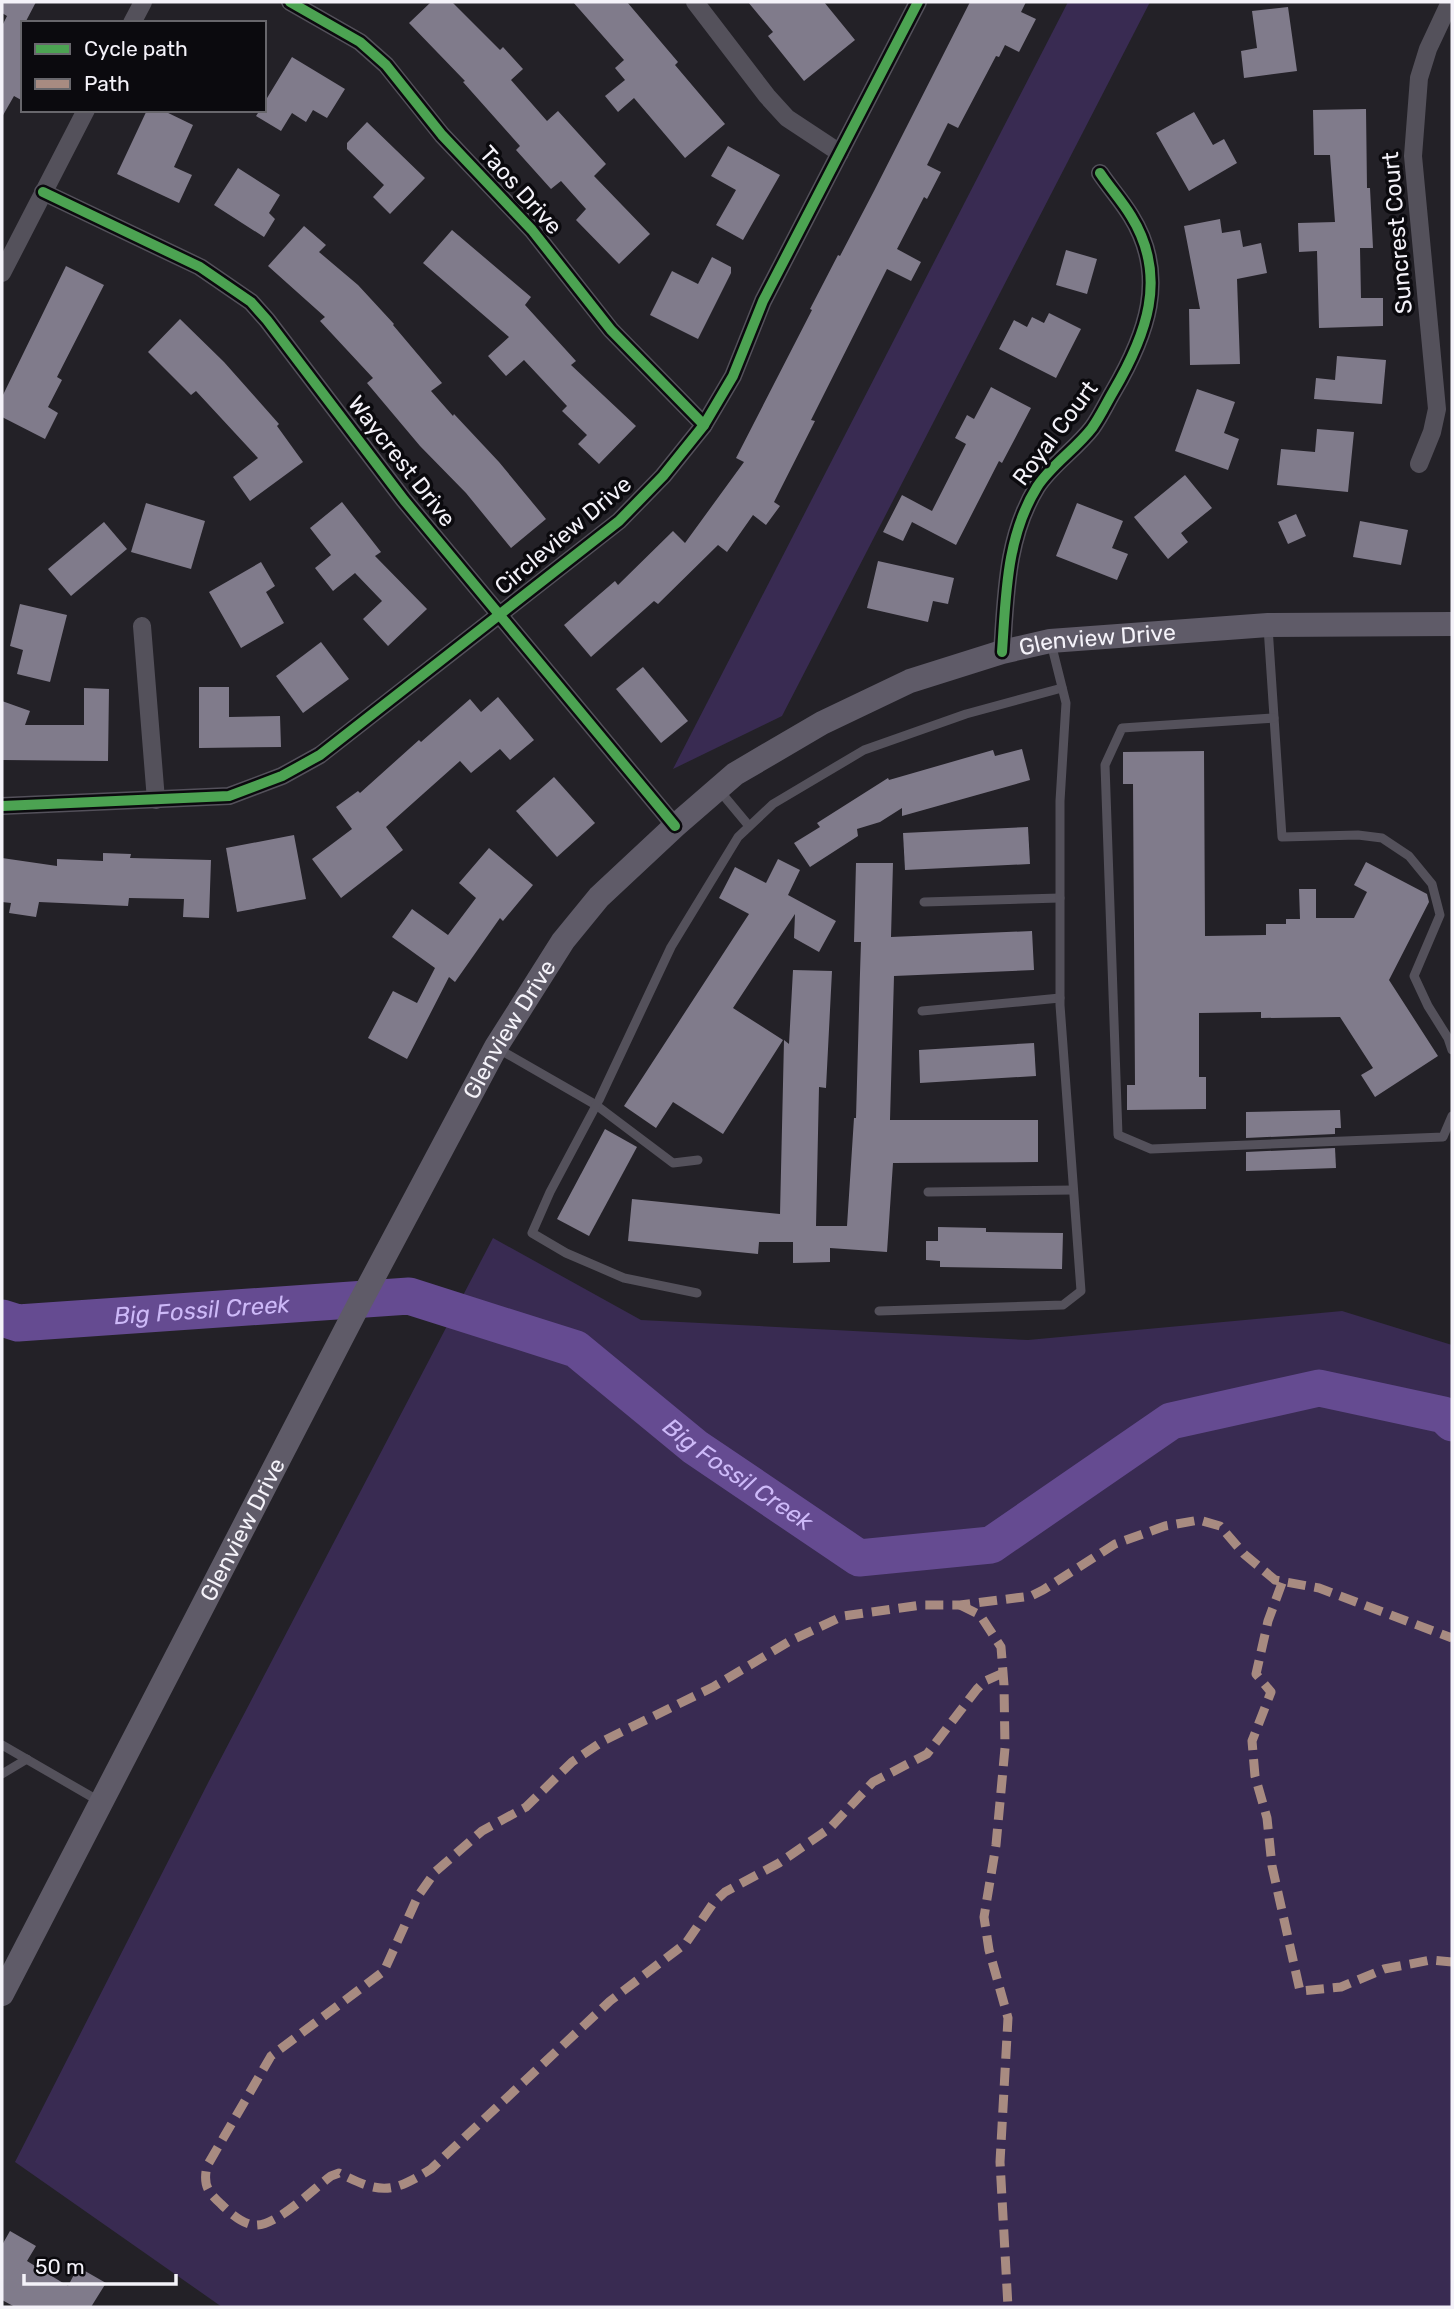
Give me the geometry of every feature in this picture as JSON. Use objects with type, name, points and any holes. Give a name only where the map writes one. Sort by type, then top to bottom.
[{"type":"main road","name":"Glenview Drive","points":[[2,1994],[321,1377],[496,1047],[563,940],[599,897],[675,825],[735,774],[822,723],[910,681],[1002,652],[1050,641],[1268,625],[1452,624]]},
{"type":"street","points":[[133,21],[143,2]]},
{"type":"street","name":"Taos Drive","points":[[290,2],[360,42],[386,65],[442,135],[532,230],[611,330],[704,425]]},
{"type":"street","points":[[695,2],[787,118],[840,153]]},
{"type":"street","name":"Circleview Drive","points":[[2,806],[229,796],[292,771],[320,755],[619,520],[663,476],[704,425],[733,376],[763,301],[918,2]]},
{"type":"street","name":"Suncrest Court","points":[[1419,464],[1432,432],[1437,409],[1413,156],[1419,78],[1428,49],[1450,2]]},
{"type":"street","points":[[2,273],[85,112]]},
{"type":"street","name":"Royal Court","points":[[1002,652],[1012,549],[1022,517],[1038,485],[1092,428],[1126,370],[1142,337],[1150,310],[1151,271],[1141,236],[1132,217],[1100,173]]},
{"type":"street","name":"Waycrest Drive","points":[[43,192],[200,267],[251,302],[404,500],[675,825]]},
{"type":"street","points":[[142,626],[156,800]]},
{"type":"lane","points":[[1268,625],[1282,837],[1359,835],[1382,838],[1409,856],[1432,884],[1440,915],[1414,976],[1428,1006],[1448,1038],[1452,1051]]},
{"type":"lane","points":[[878,1311],[1063,1304],[1081,1291],[1060,998],[1059,801],[1066,703],[1050,641]]},
{"type":"lane","points":[[697,1293],[624,1278],[566,1253],[532,1233],[550,1192],[597,1105],[671,947],[738,837],[773,804],[864,750],[966,715],[1062,688]]},
{"type":"lane","points":[[1274,718],[1122,728],[1105,765],[1118,1135],[1151,1149],[1443,1137],[1452,1116]]},
{"type":"lane","points":[[717,788],[749,826]]},
{"type":"lane","points":[[924,902],[1060,898]]},
{"type":"lane","points":[[922,1011],[1060,998]]},
{"type":"lane","points":[[496,1047],[597,1105],[673,1163],[698,1160]]},
{"type":"lane","points":[[928,1192],[1073,1190]]},
{"type":"lane","points":[[2,1745],[101,1802]]},
{"type":"lane","points":[[2,1774],[27,1759]]},
{"type":"shaded area","points":[[1068,2],[1150,2],[782,716],[673,769]]},
{"type":"shaded area","points":[[493,1238],[641,1320],[1028,1340],[1342,1311],[1452,1345],[1452,2307],[222,2307],[15,2162],[209,1781]]},
{"type":"building","points":[[2,2],[36,2],[26,21],[21,21],[21,100],[14,96],[2,117],[2,26],[7,16],[2,13]]},
{"type":"building","points":[[431,2],[452,2],[500,50],[503,47],[523,69],[511,80],[547,121],[558,111],[606,164],[594,176],[650,234],[619,264],[576,220],[586,209],[561,181],[551,189],[516,150],[520,146],[463,82],[465,81],[409,23]]},
{"type":"building","points":[[573,2],[627,2],[678,62],[675,65],[725,124],[685,158],[634,98],[618,112],[605,96],[625,80],[615,68],[624,60]]},
{"type":"building","points":[[748,2],[824,2],[855,40],[804,81],[768,36],[773,32]]},
{"type":"building","points":[[970,2],[1026,2],[1021,12],[1036,19],[1019,52],[1005,45],[999,57],[996,56],[958,128],[948,123],[927,165],[941,172],[927,199],[924,197],[897,249],[921,262],[911,281],[887,269],[811,420],[815,421],[774,502],[780,506],[766,525],[753,515],[727,552],[718,545],[658,604],[654,601],[591,657],[564,625],[615,581],[618,585],[673,531],[685,543],[744,462],[736,458],[812,310],[810,309],[874,191]]},
{"type":"building","points":[[1288,7],[1297,71],[1244,78],[1241,51],[1257,48],[1252,11]]},
{"type":"building","points":[[292,57],[345,89],[327,118],[313,110],[306,122],[292,113],[281,131],[256,116],[259,112],[266,112],[266,100]]},
{"type":"building","points":[[1366,109],[1367,188],[1370,188],[1373,248],[1360,248],[1361,298],[1383,298],[1383,326],[1319,328],[1317,251],[1299,252],[1298,223],[1335,222],[1330,155],[1314,155],[1313,110]]},
{"type":"building","points":[[146,112],[166,112],[193,125],[174,167],[192,175],[179,203],[117,174]]},
{"type":"building","points":[[1194,112],[1213,145],[1224,139],[1237,163],[1189,191],[1156,133]]},
{"type":"building","points":[[367,122],[425,178],[390,214],[373,197],[384,185],[347,149],[347,143]]},
{"type":"building","points":[[728,146],[780,175],[743,240],[716,225],[736,190],[711,176]]},
{"type":"building","points":[[238,168],[280,195],[269,213],[275,219],[264,237],[214,205]]},
{"type":"building","points":[[1220,219],[1222,233],[1240,230],[1243,247],[1261,243],[1267,273],[1237,279],[1240,364],[1190,365],[1189,309],[1200,309],[1184,226]]},
{"type":"building","points":[[304,226],[326,245],[319,252],[358,285],[442,383],[431,391],[499,462],[546,519],[511,548],[466,493],[420,446],[367,383],[373,378],[320,321],[325,317],[268,266]]},
{"type":"building","points":[[452,230],[531,297],[525,305],[576,361],[571,365],[636,426],[599,464],[578,444],[587,435],[562,411],[567,406],[524,360],[506,376],[488,356],[509,337],[423,263]]},
{"type":"building","points":[[1066,250],[1097,259],[1087,294],[1056,285]]},
{"type":"building","points":[[712,257],[731,267],[731,273],[698,339],[650,315],[672,271],[698,284]]},
{"type":"building","points":[[66,266],[104,285],[57,377],[62,380],[48,407],[58,413],[45,439],[2,417],[2,397]]},
{"type":"building","points":[[1049,313],[1081,329],[1056,378],[999,349],[1014,320],[1027,327],[1032,317],[1044,323]]},
{"type":"building","points":[[180,319],[224,362],[279,424],[277,426],[303,462],[250,501],[233,477],[258,458],[196,391],[191,395],[148,352]]},
{"type":"building","points":[[1337,356],[1386,360],[1382,404],[1314,399],[1316,378],[1335,380]]},
{"type":"building","points":[[991,387],[1031,408],[1002,463],[999,461],[956,545],[912,522],[903,541],[883,532],[902,495],[932,511],[966,444],[955,438],[967,415],[974,419]]},
{"type":"building","points":[[1197,389],[1235,402],[1224,433],[1239,439],[1228,470],[1175,451]]},
{"type":"building","points":[[1317,429],[1354,432],[1348,492],[1277,485],[1281,449],[1315,452]]},
{"type":"building","points":[[1185,475],[1212,508],[1181,533],[1188,542],[1168,559],[1134,517]]},
{"type":"building","points":[[342,502],[381,552],[375,556],[427,609],[388,646],[363,619],[382,601],[355,573],[333,591],[315,568],[331,555],[310,528]]},
{"type":"building","points":[[146,503],[205,521],[191,569],[131,552]]},
{"type":"building","points":[[1077,503],[1123,521],[1112,548],[1128,554],[1117,580],[1056,556]]},
{"type":"building","points":[[1296,514],[1306,536],[1288,544],[1278,522]]},
{"type":"building","points":[[1360,521],[1408,530],[1401,565],[1353,557]]},
{"type":"building","points":[[104,522],[127,549],[71,596],[48,569]]},
{"type":"building","points":[[878,561],[954,578],[948,604],[933,601],[928,622],[867,608]]},
{"type":"building","points":[[261,562],[275,586],[266,592],[284,623],[241,648],[209,592]]},
{"type":"building","points":[[20,604],[67,615],[50,682],[17,674],[23,650],[10,646]]},
{"type":"building","points":[[321,642],[349,679],[303,713],[276,676]]},
{"type":"building","points":[[643,667],[688,721],[661,743],[616,689]]},
{"type":"building","points":[[199,687],[229,687],[229,717],[280,716],[281,747],[199,748]]},
{"type":"building","points":[[84,688],[109,689],[108,761],[2,760],[2,701],[30,711],[25,725],[84,725]]},
{"type":"building","points":[[498,697],[534,740],[510,760],[500,749],[471,773],[460,761],[386,827],[403,850],[341,898],[312,859],[352,829],[336,807],[358,791],[360,793],[470,699],[481,712]]},
{"type":"building","points":[[1022,749],[1030,780],[902,816],[902,808],[880,822],[857,829],[858,836],[810,867],[794,843],[820,827],[817,823],[888,778],[889,780],[993,750],[995,756]]},
{"type":"building","points":[[1204,751],[1205,936],[1266,935],[1266,924],[1286,924],[1286,919],[1300,919],[1299,889],[1316,889],[1316,918],[1354,918],[1367,892],[1354,885],[1366,862],[1427,894],[1429,902],[1389,980],[1438,1056],[1375,1097],[1361,1075],[1373,1068],[1340,1017],[1261,1018],[1261,1012],[1199,1013],[1199,1077],[1206,1077],[1206,1109],[1127,1110],[1127,1085],[1135,1085],[1133,784],[1123,784],[1123,752]]},
{"type":"building","points":[[554,777],[595,823],[557,857],[516,811]]},
{"type":"building","points":[[1028,827],[1030,864],[905,870],[903,833]]},
{"type":"building","points":[[294,835],[306,899],[237,912],[226,848]]},
{"type":"building","points":[[489,848],[533,885],[503,921],[500,918],[455,982],[449,977],[407,1059],[368,1038],[393,991],[417,1003],[435,968],[392,937],[412,909],[448,935],[476,898],[459,883]]},
{"type":"building","points":[[103,853],[131,854],[130,858],[211,860],[209,918],[183,917],[184,899],[129,898],[128,906],[39,902],[36,917],[9,913],[11,903],[2,902],[2,858],[57,866],[57,859],[103,861]]},
{"type":"building","points":[[778,859],[800,870],[788,895],[836,921],[819,952],[794,938],[795,914],[733,1008],[783,1040],[723,1134],[673,1102],[656,1128],[624,1106],[749,914],[719,898],[735,867],[766,883]]},
{"type":"building","points":[[856,863],[893,863],[891,937],[1032,931],[1034,970],[894,976],[890,1120],[1038,1120],[1038,1162],[893,1163],[887,1252],[830,1248],[830,1262],[793,1263],[793,1242],[759,1242],[758,1254],[628,1241],[632,1199],[780,1214],[784,1040],[789,1044],[793,970],[832,971],[826,1088],[819,1087],[816,1226],[847,1226],[856,1118],[861,942],[854,942]]},
{"type":"building","points":[[1034,1043],[1036,1076],[920,1083],[919,1050]]},
{"type":"building","points":[[1340,1110],[1341,1128],[1335,1128],[1335,1134],[1246,1138],[1246,1112]]},
{"type":"building","points":[[605,1129],[637,1147],[589,1236],[557,1219]]},
{"type":"building","points":[[1335,1148],[1336,1168],[1246,1171],[1246,1152]]},
{"type":"building","points":[[938,1227],[986,1228],[986,1232],[1063,1233],[1062,1269],[940,1267],[940,1261],[926,1260],[926,1241],[938,1241]]},
{"type":"building","points":[[10,2231],[36,2246],[27,2261],[68,2286],[78,2267],[106,2283],[91,2307],[15,2307],[2,2300],[2,2245]]},
{"type":"waterway","name":"Big Fossil Creek","points":[[2,1318],[18,1323],[409,1296],[576,1349],[695,1447],[859,1558],[991,1545],[1171,1421],[1319,1388],[1444,1415],[1452,1423]]},
{"type":"marked path","points":[[1003,1673],[985,1681],[977,1689],[927,1754],[873,1782],[830,1828],[779,1863],[725,1892],[714,1902],[686,1943],[610,2001],[431,2169],[406,2183],[386,2188],[365,2185],[339,2173],[331,2176],[283,2214],[262,2224],[253,2225],[240,2220],[209,2191],[206,2183],[207,2166],[271,2056],[384,1971],[418,1896],[435,1872],[482,1831],[526,1807],[572,1762],[603,1741],[713,1687],[790,1641],[843,1616],[922,1605],[960,1605],[1031,1596],[1115,1544],[1165,1526],[1199,1520],[1220,1526],[1244,1554],[1275,1580],[1319,1588],[1452,1638]]},
{"type":"marked path","points":[[1282,1583],[1268,1621],[1256,1674],[1271,1692],[1252,1741],[1255,1776],[1267,1818],[1272,1866],[1300,1991],[1341,1987],[1384,1969],[1431,1960],[1452,1962]]},
{"type":"marked path","points":[[960,1605],[980,1615],[1001,1647],[1004,1685],[1005,1748],[996,1845],[984,1917],[989,1950],[1008,2018],[1000,2162],[1008,2307]]},
{"type":"cycle path","points":[[290,2],[360,42],[386,65],[442,135],[532,230],[611,330],[704,425]]},
{"type":"cycle path","points":[[2,806],[229,796],[282,776],[320,755],[619,521],[663,476],[704,425],[733,376],[763,301],[918,2]]},
{"type":"cycle path","points":[[1002,652],[1009,567],[1013,546],[1027,506],[1043,479],[1086,436],[1098,419],[1135,349],[1149,306],[1149,261],[1142,239],[1127,210],[1100,173]]},
{"type":"cycle path","points":[[43,192],[200,267],[251,302],[404,500],[675,826]]}]
